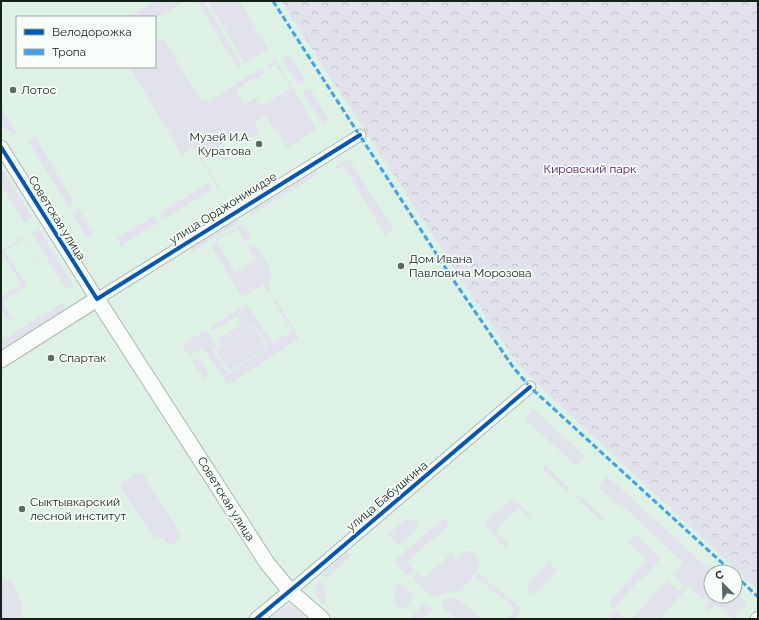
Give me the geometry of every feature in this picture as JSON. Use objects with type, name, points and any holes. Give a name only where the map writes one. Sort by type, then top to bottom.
[{"type":"main road","name":"улица Орджоникидзе","points":[[1,360],[97,299]]},
{"type":"main road","name":"Советская улица","points":[[97,299],[267,563],[290,591],[322,619]]},
{"type":"street","name":"улица Орджоникидзе","points":[[97,299],[360,135]]},
{"type":"street","name":"Советская улица","points":[[1,147],[97,299]]},
{"type":"street","name":"улица Бабушкина","points":[[256,619],[530,387]]},
{"type":"green space","points":[[156,1],[185,1],[156,18],[156,16],[131,16]]},
{"type":"green space","points":[[197,1],[204,1],[241,66],[237,68]]},
{"type":"green space","points":[[208,1],[240,1],[268,49],[245,63]]},
{"type":"green space","name":"Кировский парк","points":[[281,1],[758,1],[758,590],[743,576],[743,564],[730,564],[550,396],[517,363]]},
{"type":"green space","points":[[159,39],[165,41],[199,98],[205,101],[209,101],[261,69],[264,73],[236,90],[244,104],[255,98],[260,106],[291,89],[276,64],[268,69],[268,65],[276,60],[317,129],[287,148],[276,129],[274,131],[265,116],[254,122],[260,132],[249,139],[243,130],[218,145],[224,155],[228,156],[229,158],[224,162],[217,149],[202,158],[220,188],[218,189],[194,148],[182,155],[131,68],[156,68],[156,40]]},
{"type":"green space","points":[[286,56],[291,57],[305,81],[298,85],[283,59]]},
{"type":"green space","points":[[307,89],[311,90],[329,120],[323,125],[302,92]]},
{"type":"green space","points":[[1,108],[17,134],[8,131],[3,126]]},
{"type":"green space","points":[[35,136],[74,202],[68,206],[28,141]]},
{"type":"green space","points":[[346,160],[351,162],[393,231],[385,235],[344,166],[337,170],[335,166]]},
{"type":"green space","points":[[1,167],[32,217],[24,222],[1,185]]},
{"type":"green space","points":[[314,172],[318,174],[250,216],[251,211]]},
{"type":"green space","points":[[209,183],[212,190],[164,219],[160,212]]},
{"type":"green space","points":[[79,209],[94,234],[87,238],[72,213]]},
{"type":"green space","points":[[154,216],[158,223],[121,246],[117,238]]},
{"type":"green space","points":[[235,221],[238,223],[191,252],[192,247]]},
{"type":"green space","points":[[243,225],[251,239],[245,242],[237,229],[216,241],[235,272],[255,260],[248,247],[255,244],[265,259],[272,277],[269,283],[271,292],[269,294],[263,285],[242,297],[211,246],[216,243],[215,240],[238,226]]},
{"type":"green space","points":[[39,229],[74,286],[67,290],[31,233]]},
{"type":"green space","points":[[22,237],[58,294],[23,240],[5,251],[27,286],[2,302],[13,320],[9,320],[1,308],[1,297],[21,284],[1,251]]},
{"type":"green space","points":[[274,299],[298,335],[298,339],[228,385],[203,348],[189,356],[182,345],[206,330],[218,347],[213,350],[228,374],[269,347],[255,324],[222,345],[218,339],[242,324],[237,316],[212,331],[210,327],[247,305],[273,343],[292,331],[273,300]]},
{"type":"green space","points":[[63,303],[66,309],[1,350],[1,341]]},
{"type":"green space","points":[[254,326],[267,347],[229,371],[216,350]]},
{"type":"green space","points":[[197,359],[205,366],[208,372],[208,376],[204,379],[192,361]]},
{"type":"green space","points":[[533,409],[585,456],[576,466],[525,419]]},
{"type":"green space","points":[[546,466],[570,488],[567,491],[543,469]]},
{"type":"green space","points":[[138,473],[141,473],[145,477],[181,535],[179,539],[169,546],[164,538],[153,536],[121,487],[123,482]]},
{"type":"green space","points":[[607,476],[703,564],[703,599],[688,587],[660,619],[632,619],[667,580],[679,591],[685,586],[672,574],[683,562],[620,504],[618,505],[598,486]]},
{"type":"green space","points":[[578,495],[604,518],[601,521],[576,497]]},
{"type":"green space","points":[[513,499],[516,500],[534,519],[519,509],[516,510],[496,531],[508,545],[507,547],[504,547],[490,531],[486,522]]},
{"type":"green space","points":[[407,518],[417,522],[418,528],[398,546],[388,535]]},
{"type":"green space","points":[[443,519],[447,520],[447,527],[407,562],[414,571],[409,575],[400,569],[395,561],[396,559]]},
{"type":"green space","points":[[635,534],[661,558],[643,579],[641,578],[614,608],[626,619],[607,619],[615,610],[611,606],[610,601],[646,560],[627,542]]},
{"type":"green space","points":[[472,551],[479,559],[479,565],[460,592],[456,591],[435,597],[430,595],[413,579],[415,575],[419,573],[424,578],[451,554],[456,560],[464,552]]},
{"type":"green space","points":[[347,552],[350,555],[349,558],[326,579],[322,575]]},
{"type":"green space","points":[[549,562],[557,570],[535,594],[533,594],[526,589],[529,586],[528,585]]},
{"type":"green space","points":[[478,574],[520,607],[521,611],[514,619],[507,619],[515,608],[477,578],[476,577]]},
{"type":"green space","points":[[10,578],[18,593],[22,610],[17,619],[1,619],[1,583]]},
{"type":"green space","points":[[319,578],[322,582],[327,601],[321,604],[316,591],[316,585]]},
{"type":"green space","points":[[399,584],[413,594],[413,598],[405,608],[398,607],[395,601],[396,586]]},
{"type":"green space","points":[[453,597],[459,600],[482,619],[456,619],[441,604],[445,599]]},
{"type":"green space","points":[[743,599],[747,603],[733,619],[716,604],[743,604]]},
{"type":"green space","points":[[426,603],[433,608],[423,619],[410,619],[423,604]]},
{"type":"green space","points":[[707,604],[716,604],[708,612],[704,608]]},
{"type":"green space","points":[[290,606],[305,616],[303,619],[273,619],[271,617],[282,608]]},
{"type":"marked path","points":[[273,1],[452,278],[513,367],[530,387],[723,564]]},
{"type":"marked path","points":[[743,583],[758,597]]},
{"type":"cycle path","points":[[1,147],[97,299],[360,135]]},
{"type":"cycle path","points":[[256,619],[530,387]]},
{"type":"place","name":"Лотос","points":[[13,90]]},
{"type":"place","name":"Музей И.А. Куратова","points":[[259,144]]},
{"type":"place","name":"Дом Ивана Павловича Морозова","points":[[401,266]]},
{"type":"place","name":"Спартак","points":[[51,358]]},
{"type":"place","name":"Сыктывкарский лесной институт","points":[[22,509]]}]
